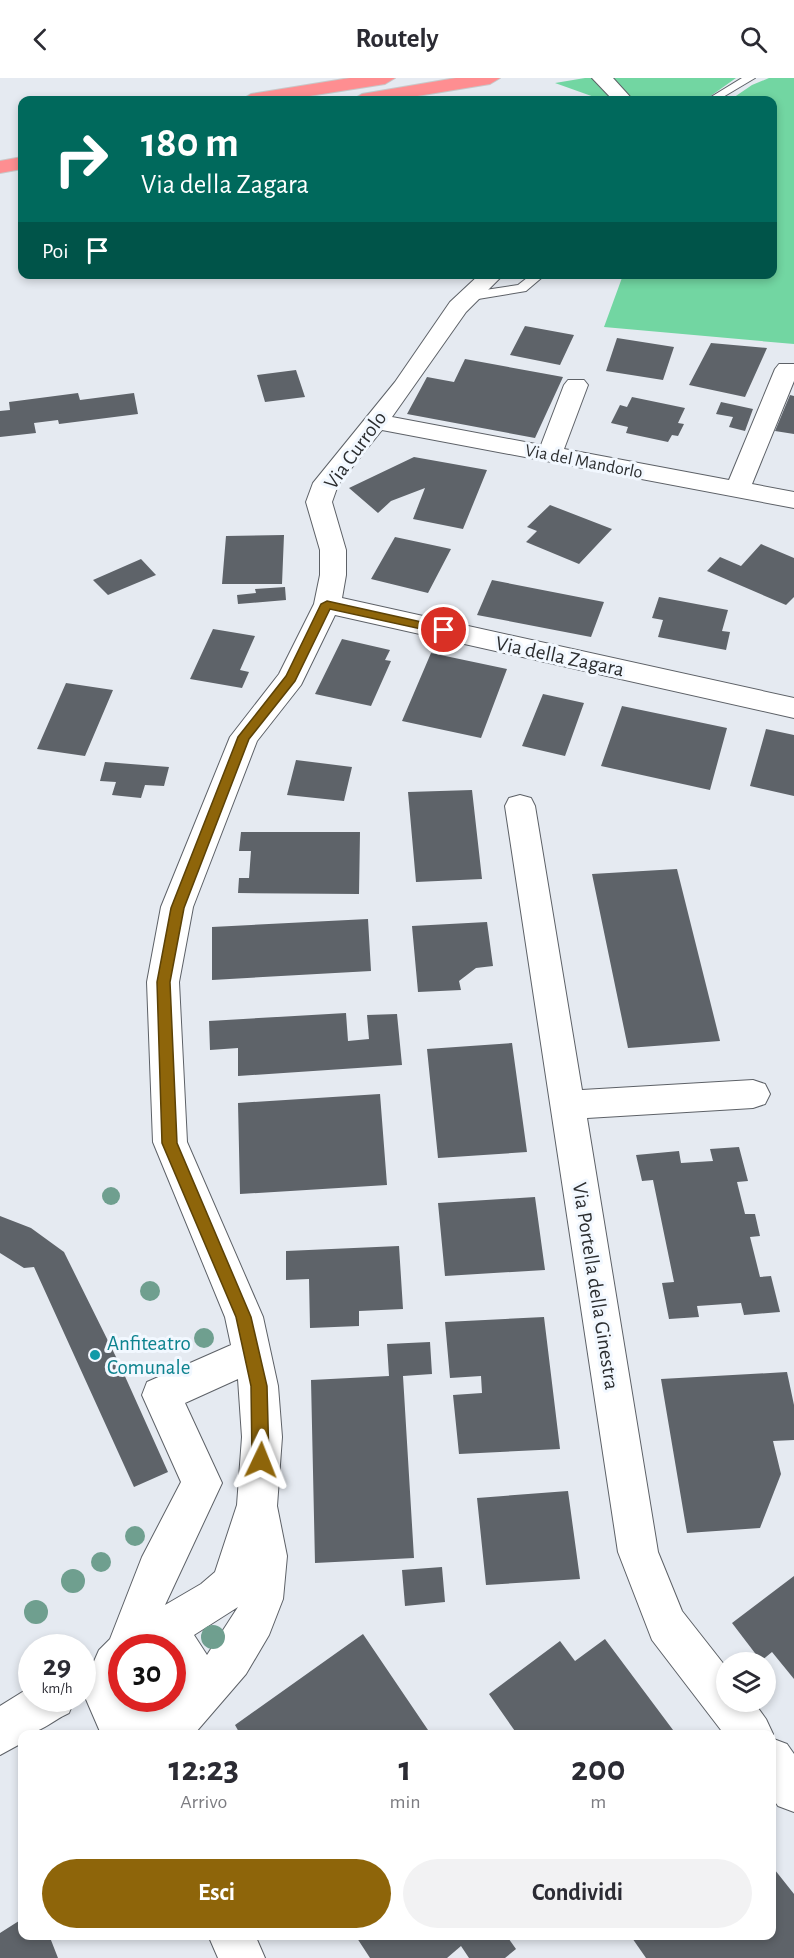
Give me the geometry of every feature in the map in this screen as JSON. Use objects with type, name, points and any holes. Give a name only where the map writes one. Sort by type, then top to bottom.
[{"type":"highway","points":[[275,96],[385,78]]},
{"type":"highway","points":[[385,96],[490,78]]},
{"type":"highway","points":[[0,167],[18,164]]},
{"type":"street","points":[[602,78],[618,96]]},
{"type":"street","name":"Via Currolo","points":[[257,1505],[262,1437],[259,1386],[253,1354],[244,1317],[170,1143],[164,982],[177,908],[244,737],[291,678],[327,604],[333,575],[333,550],[319,502],[326,483],[414,372],[458,307],[489,279]]},
{"type":"street","points":[[737,490],[787,369]]},
{"type":"street","points":[[550,454],[576,386]]},
{"type":"street","name":"Via del Mandorlo","points":[[374,421],[794,500]]},
{"type":"street","name":"Via della Zagara","points":[[327,604],[794,708]]},
{"type":"street","name":"Via Portella della Ginestra","points":[[520,806],[638,1552],[666,1625],[748,1730]]},
{"type":"street","points":[[567,1105],[753,1094]]},
{"type":"street","points":[[136,1634],[157,1572],[202,1483],[161,1395],[253,1354]]},
{"type":"street","points":[[154,1634],[216,1599],[232,1585],[257,1505]]},
{"type":"street","points":[[151,1730],[167,1726],[235,1653],[255,1615],[264,1589],[267,1557],[257,1505]]},
{"type":"street","points":[[186,1656],[195,1676],[194,1694],[186,1703]]},
{"type":"street","points":[[96,1691],[108,1678]]},
{"type":"street","points":[[96,1695],[123,1726],[132,1730]]},
{"type":"street","points":[[0,1733],[28,1712]]},
{"type":"street","points":[[167,1726],[179,1712]]},
{"type":"street","points":[[776,1767],[794,1790]]},
{"type":"street","points":[[233,1940],[242,1958]]},
{"type":"lane","points":[[718,96],[750,78]]},
{"type":"lane","points":[[472,296],[522,288],[534,279]]},
{"type":"green space","points":[[585,78],[736,78],[711,96],[591,96],[555,83]]},
{"type":"green space","points":[[769,78],[794,78],[794,344],[604,327],[622,279],[777,279],[777,96],[736,96],[752,85]]},
{"type":"building","points":[[525,326],[574,335],[560,365],[510,355]]},
{"type":"building","points":[[617,338],[674,347],[663,380],[606,371]]},
{"type":"building","points":[[711,343],[767,348],[745,397],[689,385]]},
{"type":"building","points":[[465,359],[563,377],[535,438],[407,414],[427,377],[454,382]]},
{"type":"building","points":[[296,370],[305,397],[265,402],[257,375]]},
{"type":"building","points":[[78,393],[80,400],[134,393],[138,414],[59,424],[58,420],[34,423],[36,433],[0,437],[0,411],[10,410],[9,402]]},
{"type":"building","points":[[790,395],[794,396],[794,434],[775,431]]},
{"type":"building","points":[[632,397],[685,408],[678,423],[684,424],[678,436],[672,435],[668,442],[626,433],[628,427],[611,423],[620,405],[627,407]]},
{"type":"building","points":[[721,402],[753,409],[745,431],[729,427],[733,417],[716,414]]},
{"type":"building","points":[[414,457],[487,470],[463,529],[413,519],[425,488],[391,501],[378,513],[349,488]]},
{"type":"building","points":[[550,505],[612,529],[579,564],[526,542],[537,531],[527,527]]},
{"type":"building","points":[[284,535],[282,584],[222,584],[226,536]]},
{"type":"building","points":[[395,537],[451,549],[428,593],[371,579]]},
{"type":"building","points":[[761,544],[794,558],[794,597],[786,605],[707,571],[720,557],[741,566]]},
{"type":"building","points":[[141,559],[156,575],[108,595],[93,580]]},
{"type":"building","points":[[492,580],[604,602],[591,637],[477,615]]},
{"type":"building","points":[[285,587],[286,600],[238,604],[237,595],[256,593],[255,589]]},
{"type":"building","points":[[659,597],[728,610],[722,631],[730,632],[726,650],[658,637],[663,620],[652,618]]},
{"type":"building","points":[[213,629],[255,636],[240,670],[249,672],[242,688],[190,679]]},
{"type":"building","points":[[342,639],[390,650],[385,660],[391,661],[371,706],[315,694]]},
{"type":"building","points":[[431,653],[507,669],[481,738],[402,721]]},
{"type":"building","points":[[66,683],[113,690],[85,756],[37,749]]},
{"type":"building","points":[[543,694],[584,703],[565,756],[522,746]]},
{"type":"building","points":[[622,706],[727,728],[710,790],[601,766]]},
{"type":"building","points":[[766,729],[794,735],[794,796],[750,786]]},
{"type":"building","points":[[296,760],[352,767],[344,801],[287,795]]},
{"type":"building","points":[[105,762],[169,767],[164,786],[145,785],[141,798],[112,795],[116,782],[100,781]]},
{"type":"building","points":[[472,790],[482,879],[416,882],[408,792]]},
{"type":"building","points":[[241,832],[360,832],[359,894],[238,893],[239,878],[249,878],[251,851],[239,851]]},
{"type":"building","points":[[677,869],[720,1041],[628,1048],[592,874]]},
{"type":"building","points":[[368,919],[371,971],[212,980],[212,927]]},
{"type":"building","points":[[487,922],[493,966],[476,968],[459,981],[461,990],[418,992],[412,926]]},
{"type":"building","points":[[346,1013],[348,1041],[369,1039],[367,1015],[397,1014],[402,1065],[238,1076],[238,1048],[210,1050],[209,1021]]},
{"type":"building","points":[[512,1043],[527,1152],[438,1158],[427,1049]]},
{"type":"building","points":[[380,1094],[387,1185],[240,1194],[238,1103]]},
{"type":"building","points":[[739,1147],[748,1181],[737,1182],[745,1214],[755,1214],[760,1236],[750,1237],[760,1277],[771,1276],[780,1312],[744,1315],[741,1303],[697,1306],[699,1317],[669,1319],[662,1283],[674,1282],[653,1180],[642,1181],[636,1155],[679,1151],[681,1163],[713,1161],[710,1149]]},
{"type":"building","points":[[535,1197],[545,1270],[445,1276],[438,1203]]},
{"type":"building","name":"Anfiteatro Comunale","points":[[0,1216],[31,1228],[64,1252],[119,1363],[168,1472],[134,1487],[34,1267],[24,1268],[0,1253]]},
{"type":"building","points":[[399,1246],[403,1309],[359,1311],[359,1326],[310,1328],[309,1279],[286,1280],[286,1251]]},
{"type":"building","points":[[544,1317],[560,1449],[459,1454],[453,1395],[482,1393],[481,1376],[450,1378],[445,1322]]},
{"type":"building","points":[[430,1342],[432,1374],[403,1376],[414,1558],[315,1563],[311,1380],[389,1376],[387,1344]]},
{"type":"building","points":[[787,1372],[794,1405],[794,1440],[773,1441],[781,1474],[760,1528],[687,1533],[661,1379]]},
{"type":"building","points":[[568,1491],[580,1579],[486,1585],[477,1498]]},
{"type":"building","points":[[442,1567],[445,1602],[405,1606],[402,1570]]},
{"type":"building","points":[[794,1576],[794,1679],[776,1657],[776,1652],[754,1652],[732,1623]]},
{"type":"building","points":[[363,1634],[428,1730],[238,1730],[235,1725]]},
{"type":"building","points":[[605,1639],[673,1730],[514,1730],[489,1694],[560,1641],[575,1661]]},
{"type":"building","points":[[776,1871],[794,1894],[794,1958],[646,1958],[633,1940],[776,1940]]},
{"type":"building","points":[[18,1922],[18,1940],[51,1940],[58,1958],[0,1958],[0,1933]]},
{"type":"building","points":[[358,1940],[510,1940],[516,1949],[505,1958],[469,1958],[461,1946],[447,1958],[370,1958]]},
{"type":"place","name":"Anfiteatro Comunale","points":[[95,1355]]},
{"type":"route","points":[[261,1460],[259,1386],[244,1317],[170,1143],[164,982],[177,908],[244,737],[291,678],[327,604],[444,630]]}]
